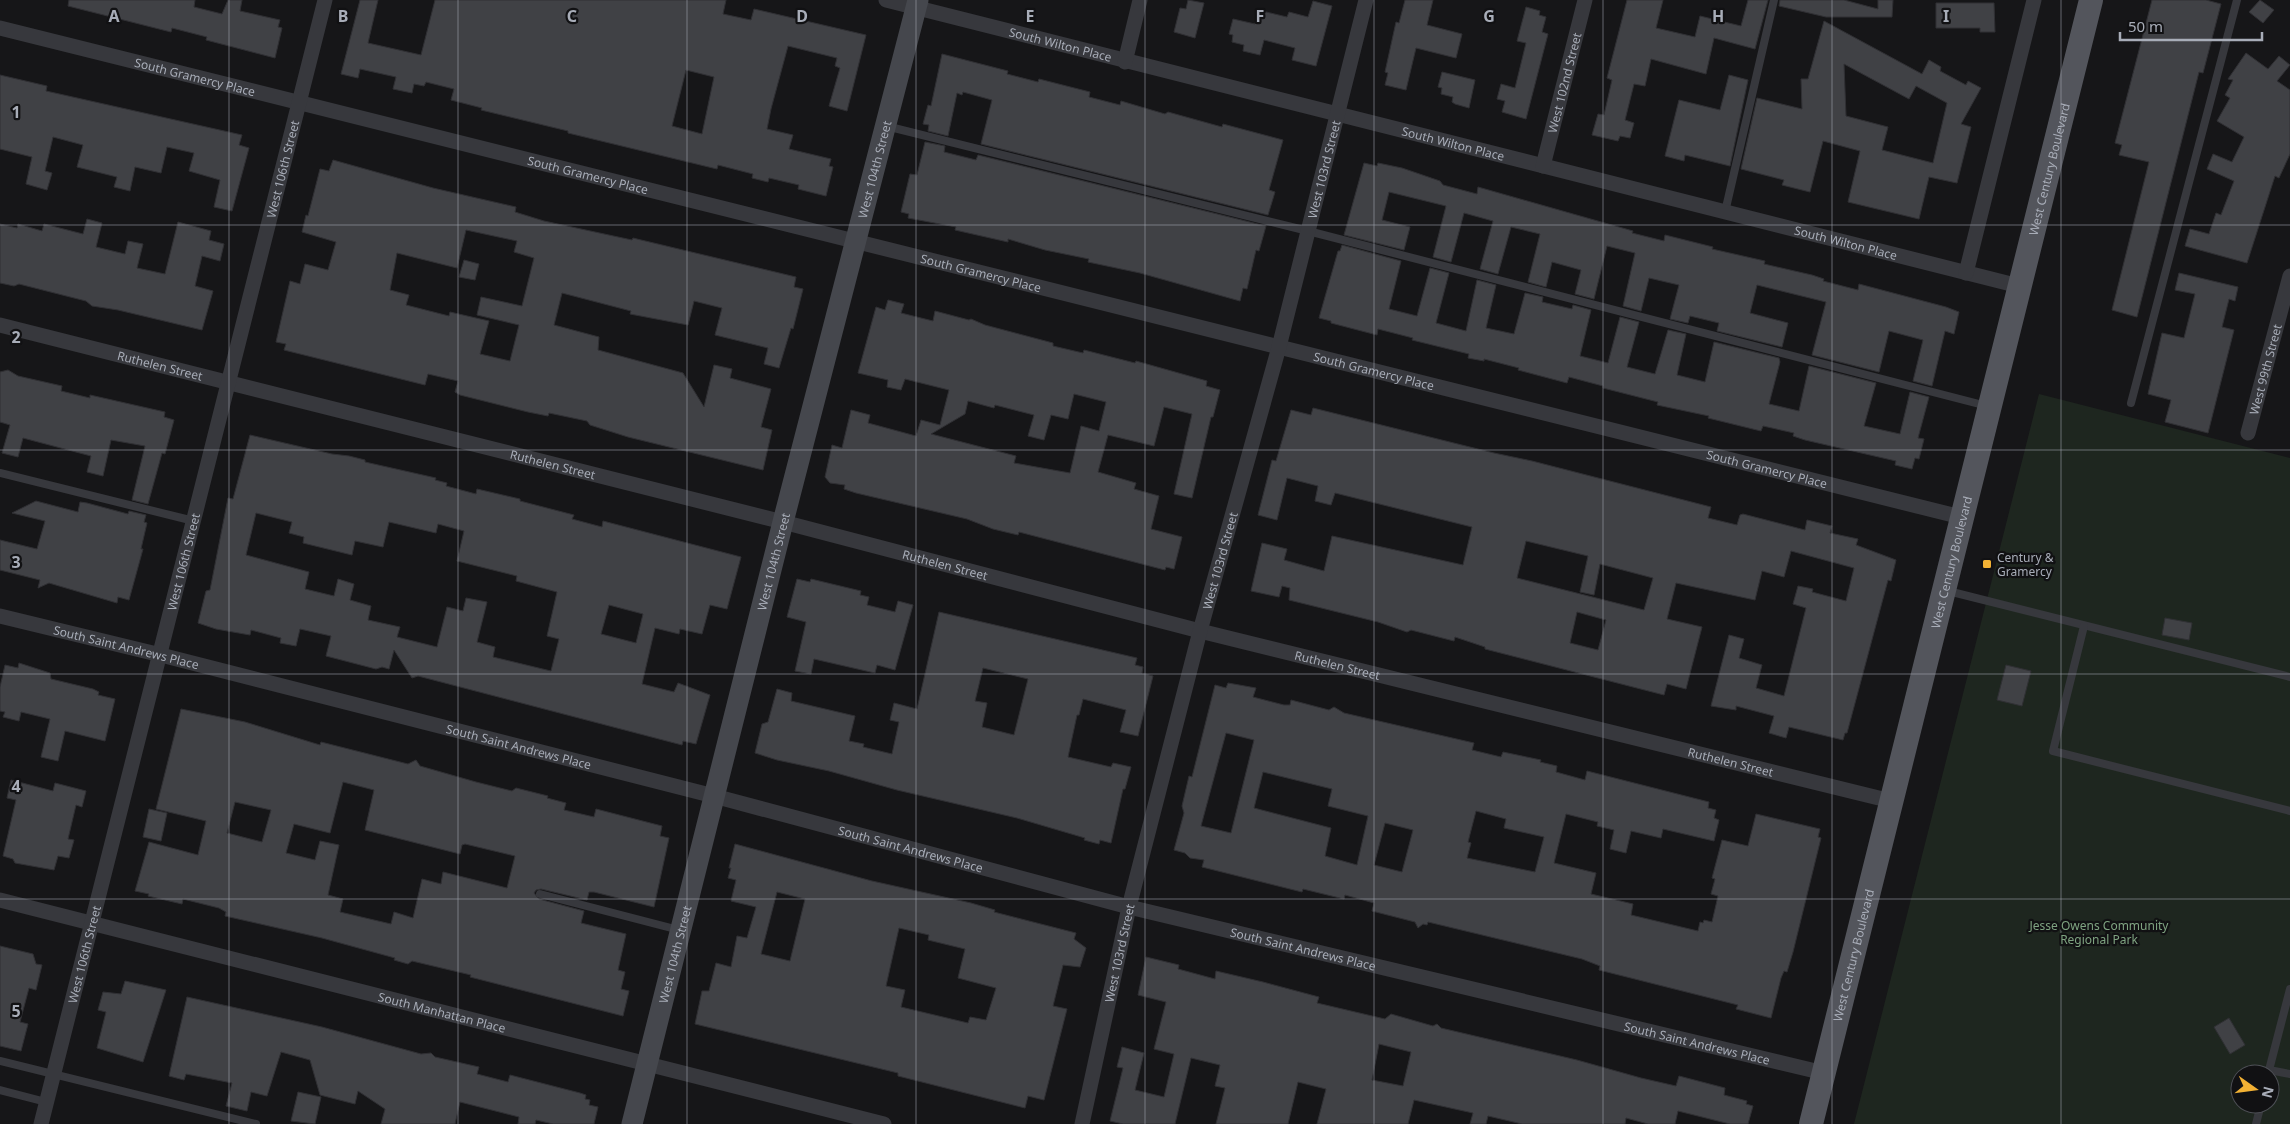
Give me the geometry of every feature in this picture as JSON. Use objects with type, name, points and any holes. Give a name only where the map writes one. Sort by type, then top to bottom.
[{"type":"main road","name":"West Century Boulevard","points":[[1811,1124],[2091,0]]},
{"type":"street","name":"West 106th Street","points":[[40,1124],[161,655],[228,381],[325,0]]},
{"type":"street","name":"South Wilton Place","points":[[886,0],[917,4],[1124,62],[2019,286]]},
{"type":"street","points":[[1124,62],[1140,0]]},
{"type":"street","name":"West 103rd Street","points":[[1082,1124],[1129,907],[1200,631],[1279,347],[1366,0]]},
{"type":"street","name":"West 102nd Street","points":[[1543,166],[1586,0]]},
{"type":"street","points":[[1966,272],[2034,0]]},
{"type":"street","name":"West 104th Street","points":[[632,1124],[679,930],[854,242],[917,4]]},
{"type":"street","name":"South Gramercy Place","points":[[0,28],[1961,517]]},
{"type":"street","name":"West 99th Street","points":[[2248,433],[2290,276]]},
{"type":"street","name":"Ruthelen Street","points":[[0,325],[783,522],[1200,631],[1891,801]]},
{"type":"street","name":"South Saint Andrews Place","points":[[0,616],[161,655],[714,796],[1129,907],[1824,1073]]},
{"type":"street","name":"South Manhattan Place","points":[[0,900],[93,922],[884,1124]]},
{"type":"lane","points":[[1725,212],[1774,0]]},
{"type":"lane","points":[[2131,402],[2237,0]]},
{"type":"lane","points":[[885,126],[1308,231],[1989,407]]},
{"type":"lane","points":[[0,473],[194,521]]},
{"type":"lane","points":[[1944,590],[2290,678]]},
{"type":"lane","points":[[2084,626],[2053,751],[2290,811]]},
{"type":"lane","points":[[540,894],[679,930]]},
{"type":"lane","points":[[2271,1064],[2290,989]]},
{"type":"lane","points":[[0,1061],[256,1124]]},
{"type":"lane","points":[[0,1090],[46,1102]]},
{"type":"green space","name":"Jesse Owens Community Regional Park","points":[[2039,394],[2290,458],[2290,1124],[1854,1124]]},
{"type":"building","points":[[69,0],[195,0],[194,7],[222,14],[228,0],[242,0],[240,11],[280,20],[278,27],[282,28],[275,58],[206,40],[207,37],[172,28],[171,32],[68,6]]},
{"type":"building","points":[[360,0],[378,0],[368,43],[421,55],[435,0],[726,0],[723,14],[751,20],[754,9],[866,35],[847,111],[829,106],[840,68],[835,66],[837,58],[788,46],[771,109],[767,129],[793,135],[789,149],[831,159],[829,166],[833,167],[826,196],[798,189],[799,185],[769,178],[768,182],[752,178],[753,174],[718,165],[717,169],[481,110],[482,108],[451,100],[454,89],[426,82],[424,86],[414,84],[412,93],[393,89],[396,77],[360,69],[358,78],[341,74]],"holes":[[[686,70],[714,77],[702,134],[672,126]]]},
{"type":"building","points":[[1188,0],[1204,3],[1195,38],[1174,32],[1180,8],[1186,9]]},
{"type":"building","points":[[1405,0],[1433,0],[1427,25],[1462,34],[1456,58],[1416,48],[1406,90],[1385,85],[1388,73],[1385,72],[1396,22],[1399,23]]},
{"type":"building","points":[[1627,0],[1663,0],[1656,28],[1695,37],[1700,16],[1741,26],[1748,0],[1768,0],[1755,49],[1714,38],[1706,74],[1651,59],[1645,86],[1634,84],[1625,120],[1634,123],[1630,138],[1620,136],[1618,141],[1592,135],[1598,114],[1604,115],[1612,80],[1607,78]]},
{"type":"building","points":[[1780,0],[1844,0],[1878,9],[1878,0],[1893,0],[1892,17],[1826,17],[1779,6]]},
{"type":"building","points":[[2152,0],[2206,0],[2221,4],[2203,73],[2199,72],[2137,317],[2112,310],[2149,162],[2119,155],[2122,145],[2115,143]]},
{"type":"building","points":[[2260,0],[2274,10],[2263,23],[2249,12]]},
{"type":"building","points":[[1313,1],[1332,6],[1316,66],[1292,60],[1295,48],[1264,40],[1260,55],[1243,51],[1244,45],[1232,42],[1233,35],[1229,34],[1233,19],[1255,24],[1258,10],[1287,17],[1289,12],[1308,17]]},
{"type":"building","points":[[1936,3],[1994,3],[1995,32],[1980,32],[1980,28],[1936,28]]},
{"type":"building","points":[[1526,7],[1540,11],[1539,15],[1546,17],[1542,32],[1548,34],[1526,119],[1502,112],[1505,101],[1497,99],[1501,84],[1515,88],[1526,43],[1517,41]]},
{"type":"building","points":[[1824,21],[1922,74],[1929,60],[1941,67],[1940,71],[1966,85],[1968,81],[1981,88],[1961,124],[1971,127],[1957,183],[1929,177],[1919,219],[1848,202],[1860,151],[1823,141],[1810,192],[1782,185],[1784,180],[1741,169],[1757,98],[1802,109],[1801,79],[1808,79]],"holes":[[[1844,64],[1909,99],[1916,86],[1947,103],[1933,163],[1882,150],[1888,127],[1846,116]]]},
{"type":"building","points":[[2246,53],[2268,69],[2279,56],[2290,65],[2277,81],[2290,90],[2290,154],[2279,178],[2275,176],[2247,263],[2185,246],[2190,229],[2209,234],[2216,213],[2221,215],[2234,181],[2207,169],[2213,154],[2232,162],[2244,137],[2217,121],[2230,98],[2225,95],[2233,80],[2228,79]]},
{"type":"building","points":[[942,54],[1008,71],[1007,74],[1038,82],[1039,79],[1090,92],[1089,97],[1120,105],[1121,101],[1165,114],[1168,112],[1222,127],[1223,124],[1283,140],[1269,190],[1275,192],[1268,215],[981,144],[992,100],[963,92],[962,95],[957,93],[948,136],[928,131],[929,125],[923,124],[928,105],[931,106]]},
{"type":"building","points":[[1442,72],[1475,80],[1469,108],[1452,102],[1453,97],[1441,94],[1442,88],[1438,87]]},
{"type":"building","points":[[0,75],[47,86],[46,91],[242,135],[239,145],[249,148],[232,211],[214,207],[220,180],[189,171],[194,153],[167,147],[161,173],[135,167],[130,191],[114,187],[117,177],[77,167],[83,145],[53,137],[45,171],[52,173],[47,190],[26,184],[32,157],[0,149]]},
{"type":"building","points":[[1729,75],[1748,80],[1730,166],[1685,155],[1684,161],[1665,156],[1679,100],[1720,110]]},
{"type":"building","points":[[925,142],[945,146],[944,152],[976,160],[978,155],[1266,226],[1259,251],[1256,250],[1247,289],[1243,288],[1240,301],[1140,273],[1088,262],[1089,259],[1045,250],[1008,239],[1008,242],[955,230],[956,227],[908,218],[909,214],[901,212],[910,174],[917,175]]},
{"type":"building","points":[[333,160],[433,188],[516,207],[515,212],[544,221],[632,240],[633,238],[796,277],[794,287],[803,289],[793,329],[791,328],[779,368],[764,364],[768,348],[715,335],[722,308],[694,301],[688,325],[630,314],[631,311],[562,293],[554,325],[599,337],[598,350],[683,373],[704,407],[714,365],[732,369],[730,378],[771,389],[761,427],[772,430],[763,470],[628,437],[590,425],[587,421],[549,413],[548,416],[528,412],[460,395],[455,392],[458,381],[428,374],[425,385],[284,350],[286,344],[276,342],[290,281],[300,284],[305,264],[328,270],[336,242],[302,232],[320,169],[329,171]],"holes":[[[466,230],[517,241],[514,252],[534,258],[522,306],[481,297],[477,315],[519,325],[510,361],[480,354],[489,321],[450,312],[449,316],[406,305],[409,295],[390,290],[397,253],[457,268]]]},
{"type":"building","points":[[1364,163],[1377,166],[1378,163],[1402,168],[1440,181],[1443,185],[1477,194],[1478,187],[1664,241],[1665,235],[1713,247],[1712,249],[1765,261],[1764,264],[1812,275],[1824,279],[1823,281],[1858,290],[1859,284],[1946,307],[1959,312],[1954,334],[1945,331],[1932,386],[1913,381],[1923,340],[1889,331],[1879,372],[1812,355],[1826,302],[1757,285],[1750,313],[1788,323],[1782,347],[1717,331],[1719,323],[1690,316],[1688,323],[1670,319],[1679,285],[1649,278],[1641,311],[1623,306],[1635,253],[1607,246],[1594,299],[1575,294],[1581,270],[1552,262],[1546,287],[1528,282],[1540,234],[1511,227],[1498,274],[1480,269],[1493,221],[1464,213],[1451,262],[1433,257],[1446,206],[1389,192],[1382,220],[1410,227],[1404,250],[1344,235]]},
{"type":"building","points":[[87,219],[102,223],[96,247],[125,254],[128,241],[143,244],[137,268],[165,274],[178,222],[211,231],[209,240],[224,244],[220,261],[202,256],[195,286],[213,291],[202,330],[118,310],[92,306],[86,301],[19,284],[14,286],[0,283],[0,224],[17,228],[18,224],[42,231],[44,224],[83,234]]},
{"type":"building","points":[[1342,245],[1401,261],[1389,309],[1417,316],[1430,268],[1449,273],[1436,323],[1466,331],[1477,280],[1496,285],[1486,328],[1514,334],[1525,293],[1543,297],[1542,302],[1572,309],[1573,305],[1591,310],[1580,356],[1608,363],[1620,317],[1639,322],[1627,367],[1655,374],[1668,330],[1686,334],[1677,375],[1705,382],[1714,342],[1779,358],[1780,362],[1769,404],[1799,411],[1809,366],[1876,383],[1864,426],[1900,434],[1910,392],[1929,397],[1918,438],[1924,439],[1919,459],[1915,458],[1912,469],[1895,465],[1896,461],[1805,440],[1793,436],[1794,433],[1763,426],[1761,431],[1708,418],[1709,416],[1657,405],[1658,402],[1569,377],[1567,383],[1484,359],[1484,361],[1468,358],[1469,354],[1412,340],[1413,338],[1378,329],[1377,335],[1331,323],[1331,321],[1319,318],[1338,251],[1340,251]]},
{"type":"building","points":[[464,260],[479,264],[475,280],[459,277]]},
{"type":"building","points":[[2179,273],[2238,287],[2235,301],[2229,299],[2222,327],[2234,330],[2208,433],[2165,422],[2171,400],[2148,394],[2162,333],[2184,338],[2195,294],[2175,290]]},
{"type":"building","points":[[888,300],[904,304],[901,313],[933,321],[935,311],[971,319],[985,325],[1053,343],[1053,346],[1083,353],[1084,350],[1135,363],[1136,361],[1207,381],[1206,386],[1220,390],[1213,417],[1211,417],[1192,498],[1174,494],[1192,414],[1164,407],[1154,446],[1108,435],[1098,472],[1136,483],[1134,489],[1159,496],[1151,529],[1182,537],[1174,569],[1166,567],[1165,570],[1019,532],[1018,535],[993,529],[967,519],[856,493],[844,489],[845,485],[830,483],[825,477],[832,445],[842,448],[851,410],[870,415],[868,423],[916,436],[921,420],[940,425],[949,390],[905,379],[901,390],[887,387],[888,380],[858,373],[876,307],[885,310]],"holes":[[[1074,394],[1106,402],[1099,431],[1081,426],[1070,473],[1014,463],[1016,456],[931,434],[965,414],[968,401],[994,408],[995,405],[1034,415],[1028,436],[1044,440],[1051,415],[1068,419]]]},
{"type":"building","points":[[8,370],[18,376],[62,386],[61,391],[90,398],[90,395],[165,412],[164,417],[174,420],[165,454],[162,453],[148,504],[132,500],[145,446],[111,440],[103,476],[87,472],[91,456],[23,438],[18,457],[2,453],[10,425],[0,422],[0,372]]},
{"type":"building","points":[[1313,408],[1711,507],[1708,518],[1737,525],[1740,515],[1743,514],[1805,530],[1807,520],[1832,526],[1830,533],[1858,539],[1856,545],[1896,560],[1891,581],[1888,580],[1847,733],[1845,733],[1843,740],[1789,727],[1786,738],[1769,733],[1774,716],[1736,706],[1736,710],[1711,706],[1729,635],[1744,639],[1739,658],[1762,665],[1756,688],[1784,696],[1806,608],[1793,604],[1798,586],[1813,589],[1812,592],[1846,601],[1854,568],[1791,551],[1784,577],[1762,571],[1755,600],[1676,583],[1667,619],[1702,627],[1686,689],[1667,684],[1664,695],[1485,649],[1485,647],[1455,637],[1454,641],[1411,630],[1407,632],[1378,622],[1289,600],[1290,588],[1282,586],[1279,597],[1251,591],[1262,543],[1287,549],[1284,560],[1324,571],[1332,536],[1463,565],[1472,527],[1335,493],[1331,505],[1315,501],[1318,486],[1287,478],[1277,520],[1258,515],[1272,460],[1276,461],[1291,410],[1311,415]],"holes":[[[1526,541],[1588,556],[1580,592],[1594,595],[1600,564],[1653,578],[1644,610],[1517,578]],[[1577,612],[1606,620],[1598,650],[1570,643]]]},
{"type":"building","points":[[250,435],[332,454],[349,456],[365,460],[365,462],[436,478],[435,480],[447,483],[446,486],[476,494],[477,489],[520,499],[520,501],[574,515],[572,519],[602,527],[603,521],[741,557],[727,609],[710,605],[702,634],[680,629],[679,634],[655,628],[642,684],[674,692],[678,683],[710,695],[696,744],[683,741],[682,745],[418,676],[412,678],[394,650],[389,669],[382,667],[376,669],[326,656],[331,636],[300,629],[296,646],[280,643],[281,638],[251,630],[250,635],[216,629],[198,623],[206,591],[210,590],[228,498],[233,499]],"holes":[[[256,513],[292,522],[289,533],[304,537],[303,543],[352,555],[355,541],[383,547],[389,522],[436,533],[438,524],[464,531],[457,561],[517,576],[516,581],[557,592],[547,636],[559,639],[551,671],[493,657],[495,647],[477,642],[487,602],[466,598],[463,611],[447,607],[437,647],[397,637],[400,627],[368,620],[371,606],[350,600],[354,584],[338,579],[334,596],[305,589],[309,572],[246,555]],[[609,605],[643,614],[636,643],[601,634]]]},
{"type":"building","points":[[36,501],[78,512],[80,502],[128,514],[129,511],[146,515],[144,522],[147,523],[141,549],[143,549],[129,600],[118,597],[117,603],[49,583],[38,588],[40,580],[0,570],[0,540],[37,549],[45,521],[12,513]]},
{"type":"building","points":[[797,579],[810,582],[811,579],[861,591],[860,595],[869,597],[867,605],[895,612],[898,601],[913,605],[895,670],[877,665],[875,673],[814,659],[811,674],[795,671],[806,622],[787,617]]},
{"type":"building","points":[[939,612],[1137,658],[1135,665],[1143,667],[1142,673],[1153,676],[1138,736],[1120,732],[1126,710],[1083,699],[1079,715],[1077,715],[1068,757],[1111,767],[1113,763],[1131,767],[1125,789],[1123,789],[1111,843],[1100,840],[1099,844],[1017,818],[897,790],[755,753],[762,724],[768,722],[777,689],[792,693],[791,701],[855,716],[849,741],[864,744],[863,747],[892,754],[899,722],[890,720],[894,703],[917,709]],"holes":[[[983,668],[1028,679],[1014,735],[982,727],[987,703],[975,701]]]},
{"type":"building","points":[[2165,618],[2192,623],[2189,640],[2162,635]]},
{"type":"building","points":[[19,663],[50,673],[51,679],[93,689],[99,692],[98,695],[115,699],[105,741],[65,731],[58,761],[41,757],[50,719],[21,712],[19,721],[3,717],[5,712],[0,711],[0,687],[5,665],[18,668]]},
{"type":"building","points":[[2006,665],[2031,671],[2022,706],[1997,700]]},
{"type":"building","points":[[1228,683],[1256,688],[1253,697],[1284,705],[1290,705],[1291,700],[1329,710],[1334,707],[1344,713],[1474,743],[1472,750],[1501,757],[1503,752],[1541,760],[1540,762],[1557,766],[1556,772],[1585,780],[1587,771],[1709,802],[1708,808],[1716,810],[1714,818],[1719,820],[1714,841],[1663,829],[1661,838],[1631,831],[1626,853],[1610,849],[1614,830],[1597,826],[1598,822],[1566,814],[1554,863],[1596,873],[1591,894],[1633,904],[1631,915],[1698,931],[1700,922],[1703,923],[1704,920],[1712,922],[1718,896],[1711,894],[1715,879],[1712,878],[1722,840],[1748,846],[1756,814],[1820,829],[1818,837],[1821,838],[1793,952],[1787,972],[1784,971],[1781,978],[1771,1018],[1736,1009],[1738,1005],[1599,970],[1600,966],[1582,959],[1428,922],[1427,925],[1423,924],[1418,928],[1415,922],[1372,911],[1374,903],[1345,895],[1344,899],[1303,889],[1302,892],[1202,867],[1204,860],[1190,858],[1185,853],[1174,850],[1184,813],[1182,806],[1189,776],[1192,777],[1215,685],[1226,688]],"holes":[[[1226,733],[1254,740],[1231,833],[1201,826]],[[1263,772],[1332,789],[1328,806],[1368,816],[1357,865],[1325,856],[1331,828],[1254,808]],[[1476,811],[1506,819],[1504,828],[1544,837],[1535,872],[1467,858],[1471,843],[1468,842]],[[1385,823],[1413,830],[1402,872],[1374,865]]]},
{"type":"building","points":[[181,709],[245,722],[320,745],[321,742],[408,764],[416,760],[420,766],[476,782],[512,791],[516,788],[548,796],[547,798],[566,803],[564,810],[594,817],[596,809],[662,826],[660,836],[669,838],[654,907],[594,892],[589,892],[587,900],[541,889],[536,890],[534,893],[539,899],[584,911],[581,923],[626,934],[618,970],[625,972],[621,989],[629,991],[623,1016],[470,977],[471,975],[412,961],[408,964],[394,960],[395,958],[322,938],[225,916],[226,912],[219,908],[183,899],[182,904],[135,891],[149,842],[198,855],[206,821],[156,809]],"holes":[[[343,782],[374,790],[365,830],[460,854],[462,845],[465,844],[515,856],[507,888],[443,872],[441,884],[422,879],[413,918],[394,912],[391,924],[340,912],[343,899],[328,895],[339,845],[320,841],[315,860],[286,853],[294,824],[330,833]],[[235,802],[271,810],[262,842],[227,833]]]},
{"type":"building","points":[[11,780],[53,791],[55,783],[86,791],[82,807],[76,805],[68,839],[74,840],[69,858],[58,856],[54,870],[15,863],[13,859],[3,856],[16,800],[7,798]]},
{"type":"building","points":[[149,809],[167,813],[161,841],[143,837]]},
{"type":"building","points":[[735,844],[872,881],[971,903],[995,910],[994,912],[1076,933],[1074,939],[1086,948],[1080,967],[1063,965],[1053,1006],[1067,1009],[1044,1100],[1028,1096],[1025,1108],[898,1076],[898,1073],[695,1024],[702,991],[709,991],[716,963],[731,967],[737,936],[747,938],[756,907],[731,901],[736,880],[728,878],[731,868],[729,868]],"holes":[[[777,892],[805,899],[790,961],[761,954]],[[899,928],[929,935],[928,940],[965,949],[958,978],[996,988],[986,1020],[970,1017],[968,1023],[901,1007],[905,990],[886,986]]]},
{"type":"building","points":[[0,946],[33,954],[36,964],[42,965],[36,990],[29,988],[20,1022],[28,1024],[21,1051],[0,1046]]},
{"type":"building","points":[[1146,957],[1179,965],[1178,969],[1215,979],[1216,971],[1319,997],[1317,1003],[1385,1019],[1391,1014],[1433,1026],[1437,1024],[1441,1028],[1577,1060],[1676,1086],[1679,1076],[1725,1088],[1724,1095],[1747,1101],[1746,1104],[1753,1106],[1748,1124],[1730,1124],[1678,1111],[1675,1124],[1648,1124],[1626,1118],[1625,1124],[1522,1124],[1488,1116],[1486,1124],[1470,1124],[1473,1113],[1414,1100],[1408,1124],[1317,1124],[1326,1089],[1298,1082],[1288,1124],[1216,1124],[1225,1088],[1215,1086],[1220,1065],[1191,1058],[1175,1124],[1123,1124],[1110,1121],[1123,1068],[1117,1067],[1122,1047],[1144,1053],[1135,1090],[1164,1097],[1174,1054],[1154,1049],[1166,1002],[1138,995]],"holes":[[[1379,1044],[1411,1052],[1403,1086],[1372,1080]]]},
{"type":"building","points":[[125,981],[166,990],[143,1062],[97,1048],[106,1012],[98,1010],[103,992],[121,994]]},
{"type":"building","points":[[187,997],[322,1027],[421,1054],[431,1053],[435,1057],[479,1067],[477,1074],[508,1082],[510,1075],[580,1093],[586,1095],[585,1099],[590,1100],[589,1105],[598,1107],[594,1124],[553,1124],[536,1120],[535,1124],[518,1124],[519,1117],[460,1102],[455,1124],[381,1124],[385,1109],[358,1091],[355,1104],[320,1095],[310,1060],[281,1052],[267,1096],[251,1092],[247,1111],[226,1106],[232,1083],[186,1074],[184,1080],[169,1076]]},
{"type":"building","points":[[2229,1018],[2245,1045],[2230,1054],[2214,1027]]},
{"type":"building","points":[[298,1092],[321,1097],[315,1124],[291,1121]]},
{"type":"place","name":"Century & Gramercy","points":[[1987,564]]}]
